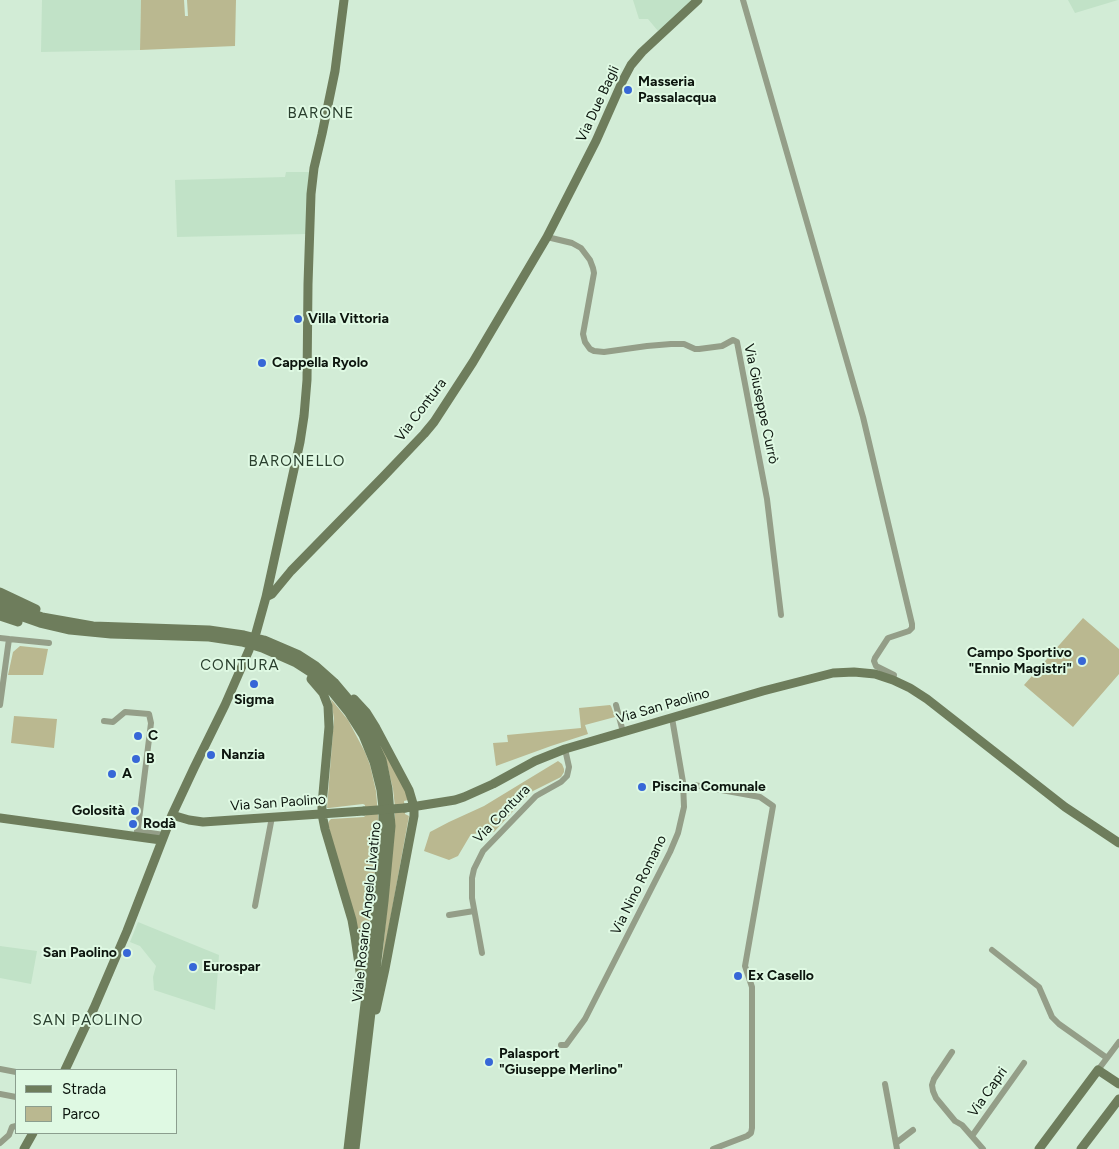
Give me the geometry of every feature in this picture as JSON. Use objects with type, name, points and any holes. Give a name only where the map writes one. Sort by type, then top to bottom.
[{"type":"street","points":[[256,633],[266,597],[304,416],[307,380],[311,194],[314,168],[334,71],[344,0]]},
{"type":"street","name":"Via Due Bagli","points":[[547,237],[596,141],[631,65],[642,52],[698,0]]},
{"type":"street","points":[[743,0],[863,417],[912,624],[912,628],[909,631],[888,638],[875,658],[876,666],[894,675],[893,680]]},
{"type":"street","name":"Via Contura","points":[[266,597],[272,594],[291,571],[429,428],[473,362],[547,237]]},
{"type":"street","name":"Via Giuseppe Currò","points":[[547,237],[572,243],[581,248],[590,260],[594,273],[584,334],[585,342],[590,349],[604,352],[671,344],[684,344],[699,349],[722,346],[733,340],[738,342],[767,499],[781,615]]},
{"type":"street","points":[[0,592],[70,626]]},
{"type":"street","name":"Viale Rosario Angelo Livatino","points":[[0,601],[70,626],[111,634],[209,637],[242,642],[262,648],[296,663],[315,676],[349,713],[372,756],[381,790],[383,808],[382,847],[354,1149]]},
{"type":"street","name":"Viale Rosario Angelo Livatino","points":[[0,609],[40,623],[70,626],[209,630],[264,640],[299,655],[316,666],[334,682],[355,708],[382,760],[386,775],[391,826],[384,901],[348,1149]]},
{"type":"street","points":[[0,616],[39,627],[70,626]]},
{"type":"street","points":[[0,638],[49,642]]},
{"type":"street","points":[[0,705],[9,639]]},
{"type":"street","points":[[64,1069],[98,1000],[172,815],[225,705],[249,650]]},
{"type":"street","points":[[296,663],[320,689],[327,700],[329,727],[322,814],[352,920],[359,958],[362,1059]]},
{"type":"street","name":"Via San Paolino","points":[[172,815],[203,822],[409,808],[455,800],[479,791],[535,761],[565,749],[833,673],[854,672],[875,674],[910,688],[927,699],[1065,807],[1119,843]]},
{"type":"street","points":[[334,682],[354,698],[376,728],[409,790],[409,808],[414,816],[385,969],[362,1059]]},
{"type":"street","points":[[616,705],[623,732]]},
{"type":"street","points":[[104,722],[113,722],[125,712],[149,714],[151,723],[137,834]]},
{"type":"street","name":"Via Nino Romano","points":[[561,1045],[566,1044],[585,1019],[678,833],[684,807],[683,782],[672,718]]},
{"type":"street","name":"Via Contura","points":[[482,953],[472,898],[472,878],[478,860],[483,852],[536,796],[567,776],[570,767],[565,749]]},
{"type":"street","points":[[694,785],[760,797],[773,806],[745,966],[752,987],[752,1128],[747,1136],[713,1149]]},
{"type":"street","points":[[255,906],[272,817]]},
{"type":"street","points":[[0,818],[162,838]]},
{"type":"street","points":[[449,915],[474,911]]},
{"type":"street","points":[[992,950],[1039,987],[1052,1017],[1059,1024],[1107,1058]]},
{"type":"street","points":[[1039,1149],[1119,1042]]},
{"type":"street","name":"Via Capri","points":[[952,1052],[934,1079],[933,1091],[936,1098],[955,1121],[983,1149]]},
{"type":"street","name":"Via Capri","points":[[972,1136],[1024,1063]]},
{"type":"street","points":[[0,1069],[15,1072]]},
{"type":"street","points":[[1098,1070],[1119,1084]]},
{"type":"street","points":[[885,1084],[896,1146]]},
{"type":"street","points":[[0,1094],[15,1097]]},
{"type":"street","points":[[1081,1149],[1119,1099]]},
{"type":"street","points":[[0,1142],[9,1134],[12,1127],[15,1126]]},
{"type":"street","points":[[896,1146],[913,1130]]},
{"type":"street","points":[[24,1149],[32,1134]]},
{"type":"shaded area","points":[[42,0],[141,0],[140,50],[41,52]]},
{"type":"shaded area","points":[[633,0],[694,0],[658,31],[648,19],[639,19]]},
{"type":"shaded area","points":[[1068,0],[1118,0],[1075,13]]},
{"type":"shaded area","points":[[286,172],[309,172],[306,234],[177,237],[175,180],[285,177]]},
{"type":"shaded area","points":[[138,922],[219,955],[215,1010],[154,990],[153,977],[156,966],[140,946],[130,942]]},
{"type":"shaded area","points":[[0,946],[37,951],[31,984],[0,978]]},
{"type":"green space","points":[[141,0],[184,0],[185,16],[188,16],[187,0],[236,0],[235,46],[140,50]]},
{"type":"green space","name":"Campo Sportivo \"Ennio Magistri\"","points":[[1083,618],[1119,649],[1119,674],[1073,727],[1024,685]]},
{"type":"green space","points":[[20,646],[48,649],[43,675],[8,675],[13,652]]},
{"type":"green space","points":[[331,699],[348,720],[365,752],[376,791],[379,827],[364,970],[328,824],[331,819],[364,817],[366,815],[365,805],[327,808],[334,719]]},
{"type":"green space","points":[[610,705],[615,717],[585,725],[588,734],[496,766],[493,743],[508,742],[507,735],[581,728],[579,708]]},
{"type":"green space","points":[[14,716],[57,719],[54,748],[11,743]]},
{"type":"green space","points":[[371,723],[406,789],[408,800],[404,801],[405,814],[409,816],[381,970],[395,825],[395,807],[386,760]]},
{"type":"green space","points":[[558,761],[564,769],[561,777],[531,792],[494,832],[471,834],[458,856],[449,860],[424,851],[430,832],[484,806]]},
{"type":"place","name":"Masseria Passalacqua","points":[[628,90]]},
{"type":"place","name":"Villa Vittoria","points":[[298,319]]},
{"type":"place","name":"Cappella Ryolo","points":[[262,363]]},
{"type":"place","name":"Campo Sportivo \"Ennio Magistri\"","points":[[1082,661]]},
{"type":"place","name":"Sigma","points":[[254,684]]},
{"type":"place","name":"C","points":[[138,736]]},
{"type":"place","name":"Nanzia","points":[[211,755]]},
{"type":"place","name":"B","points":[[136,759]]},
{"type":"place","name":"A","points":[[112,774]]},
{"type":"place","name":"Piscina Comunale","points":[[642,787]]},
{"type":"place","name":"Golosità","points":[[135,811]]},
{"type":"place","name":"Rodà","points":[[133,824]]},
{"type":"place","name":"San Paolino","points":[[127,953]]},
{"type":"place","name":"Eurospar","points":[[193,967]]},
{"type":"place","name":"Ex Casello","points":[[738,976]]},
{"type":"place","name":"Palasport \"Giuseppe Merlino\"","points":[[489,1062]]},
{"type":"district","name":"BARONE","points":[[321,114]]},
{"type":"district","name":"BARONELLO","points":[[297,462]]},
{"type":"district","name":"CONTURA","points":[[240,666]]},
{"type":"district","name":"SAN PAOLINO","points":[[88,1021]]}]
